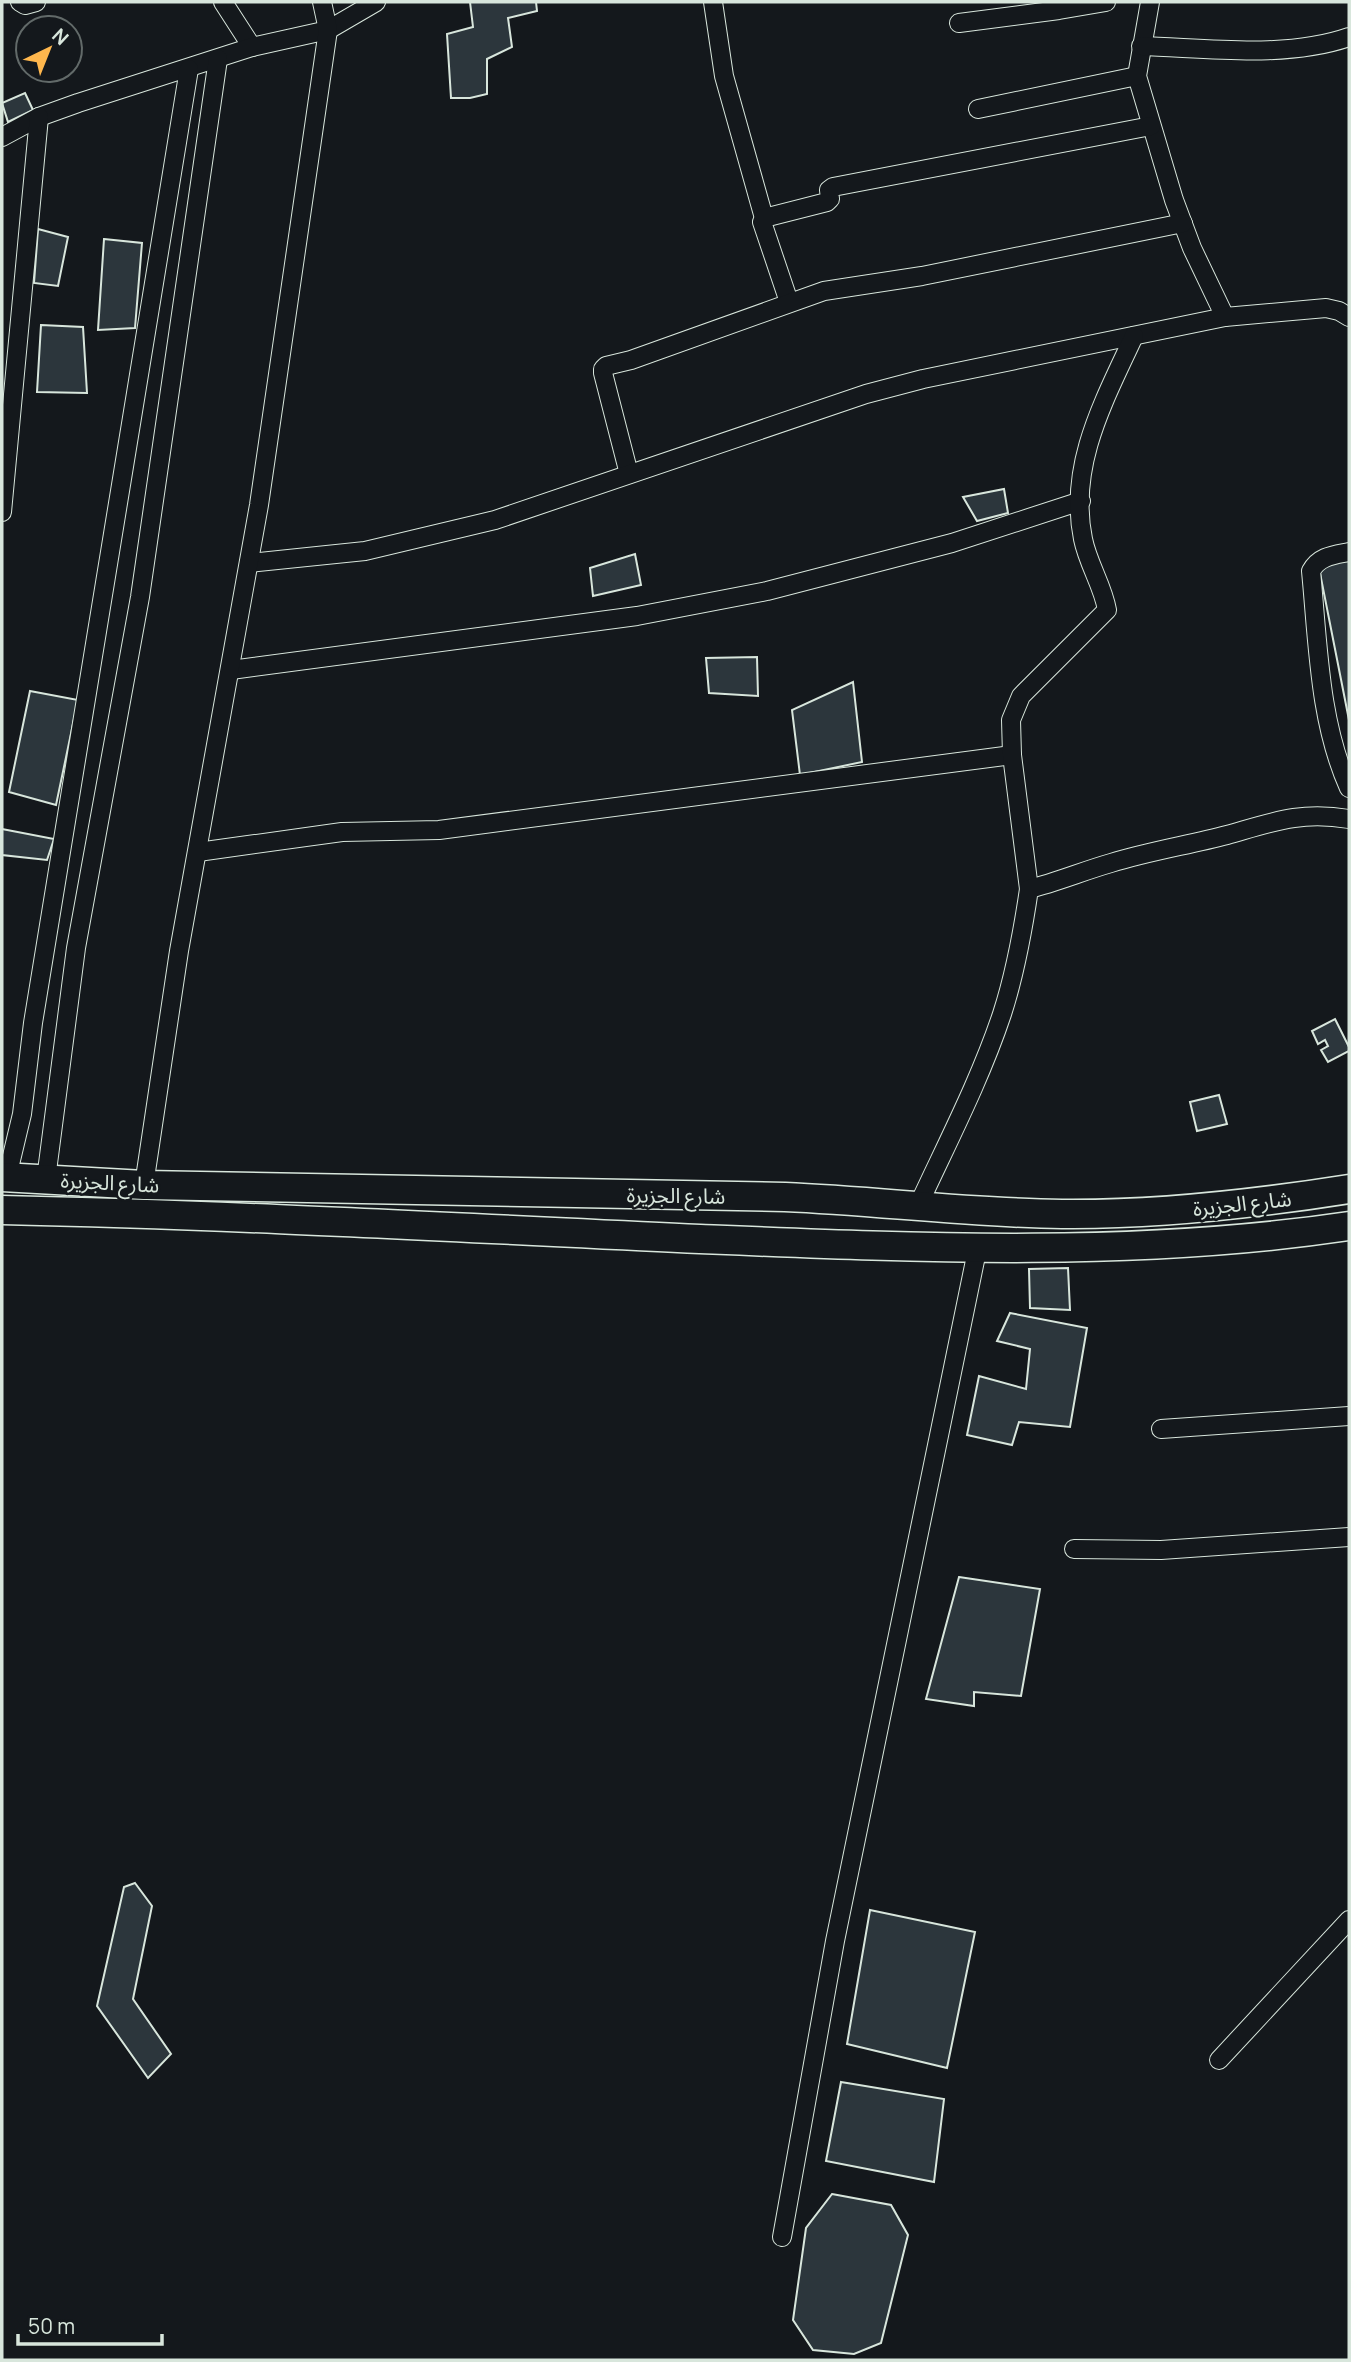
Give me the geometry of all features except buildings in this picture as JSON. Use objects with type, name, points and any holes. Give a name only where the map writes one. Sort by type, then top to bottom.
[{"type":"main road","name":"شارع الجزيرة","points":[[4,1177],[146,1185],[785,1197],[1003,1212],[1135,1213],[1243,1204],[1349,1189]]},
{"type":"main road","points":[[128,1213],[146,1185]]},
{"type":"main road","points":[[146,1185],[161,1215]]},
{"type":"main road","points":[[785,1197],[786,1242]]},
{"type":"main road","name":"شارع الجزيرة","points":[[2,1210],[128,1213],[786,1242],[1065,1249],[1238,1239],[1349,1226]]},
{"type":"street","points":[[20,2],[26,5],[36,2]]},
{"type":"street","points":[[223,2],[252,47]]},
{"type":"street","points":[[146,1185],[179,951],[249,564],[328,30],[322,2]]},
{"type":"street","points":[[2,137],[40,117],[252,47],[328,30],[376,2]]},
{"type":"street","points":[[713,2],[715,30],[724,76],[764,218],[762,222],[789,302]]},
{"type":"street","points":[[959,23],[1106,2]]},
{"type":"street","points":[[1150,2],[1137,76],[1183,223],[1225,317]]},
{"type":"street","points":[[1141,46],[1276,49],[1326,45],[1349,37]]},
{"type":"street","points":[[46,1180],[76,948],[140,597],[218,59]]},
{"type":"street","points":[[4,1177],[22,1114],[33,1023],[190,69]]},
{"type":"street","points":[[978,109],[1137,76]]},
{"type":"street","points":[[2,512],[40,117]]},
{"type":"street","points":[[764,218],[827,202],[832,187],[1151,126]]},
{"type":"street","points":[[629,474],[603,369],[824,291],[922,276],[1183,223]]},
{"type":"street","points":[[249,564],[365,551],[495,520],[866,394],[923,379],[1225,317],[1326,309],[1339,311],[1349,317]]},
{"type":"street","points":[[918,1206],[949,1142],[1002,1014],[1029,888],[1012,755],[1011,720],[1021,696],[1107,610],[1083,540],[1083,457],[1133,336]]},
{"type":"street","points":[[231,670],[637,617],[754,594],[951,544],[1081,501]]},
{"type":"street","points":[[1349,552],[1324,557],[1317,561],[1311,571],[1329,724],[1349,788]]},
{"type":"street","points":[[198,852],[342,832],[439,830],[1012,755]]},
{"type":"street","points":[[1029,888],[1057,882],[1109,863],[1227,835],[1270,821],[1301,816],[1349,819]]},
{"type":"street","points":[[782,2237],[835,1941],[978,1247]]},
{"type":"street","points":[[1161,1429],[1349,1416]]},
{"type":"street","points":[[1074,1549],[1161,1550],[1349,1537]]},
{"type":"street","points":[[1219,2060],[1349,1920]]}]
